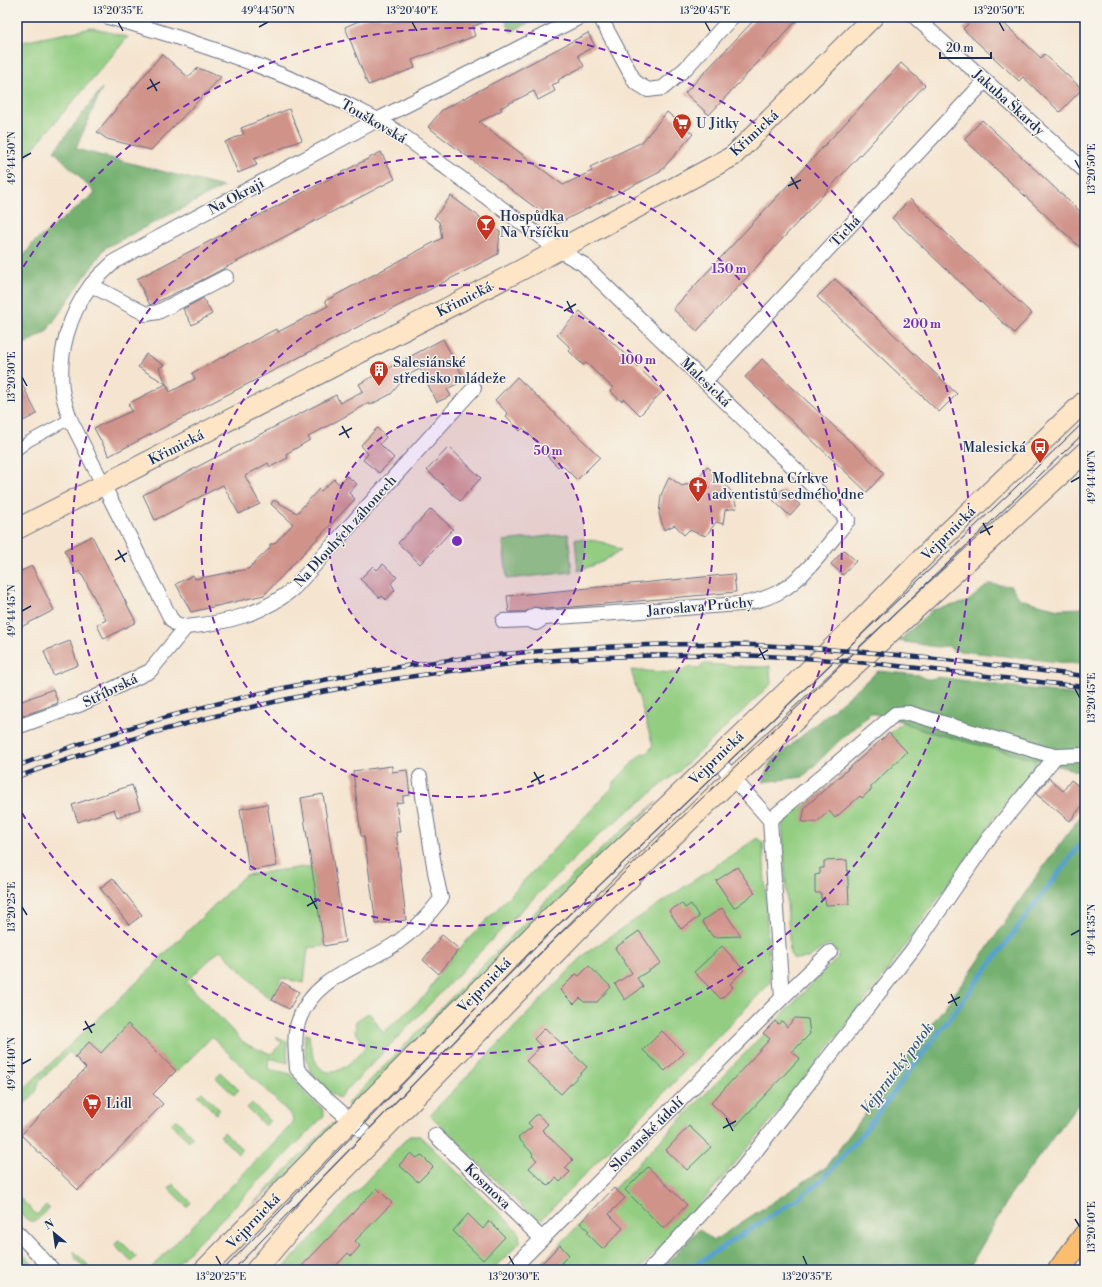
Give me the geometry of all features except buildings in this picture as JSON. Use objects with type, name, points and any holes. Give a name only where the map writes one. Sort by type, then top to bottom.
[{"type":"main road","name":"Křimická","points":[[17,529],[558,250],[733,156],[873,17]]},
{"type":"main road","name":"Vejprnická","points":[[204,1270],[547,921],[857,624],[945,535],[1085,401]]},
{"type":"main road","name":"Vejprnická","points":[[256,1270],[317,1198],[608,898],[733,778],[1085,452]]},
{"type":"main road","points":[[1062,1267],[1085,1235]]},
{"type":"main road","points":[[1062,1267],[1085,1241]]},
{"type":"street","name":"Touškovská","points":[[108,17],[168,33],[264,68],[320,91],[377,120],[407,139],[558,250]]},
{"type":"street","name":"Na Okraji","points":[[186,627],[176,624],[171,618],[102,485],[70,419],[62,390],[61,366],[64,345],[74,314],[91,285],[115,261],[377,120],[580,17]]},
{"type":"street","points":[[600,17],[635,82],[648,90],[663,88],[686,68],[732,17]]},
{"type":"street","name":"Jakuba Škardy","points":[[915,17],[1085,171]]},
{"type":"street","name":"Tichá","points":[[705,381],[985,81]]},
{"type":"street","name":"Malesická","points":[[558,250],[583,264],[848,520]]},
{"type":"street","points":[[91,285],[146,314],[158,312],[226,276]]},
{"type":"street","name":"Na Dlouhých záhonech","points":[[186,627],[246,615],[266,608],[282,599],[294,588],[474,388]]},
{"type":"street","points":[[17,450],[29,440],[70,419]]},
{"type":"street","name":"Jaroslava Průchy","points":[[503,621],[528,620],[536,623],[544,618],[740,604],[761,600],[780,592],[798,577],[815,560],[848,520]]},
{"type":"street","name":"Stříbrská","points":[[17,728],[79,705],[150,671],[186,627]]},
{"type":"street","points":[[770,820],[895,714],[909,714],[1056,756],[1082,754]]},
{"type":"street","points":[[650,1270],[741,1170],[913,949],[989,838],[1056,756]]},
{"type":"street","points":[[716,759],[770,820],[782,998]]},
{"type":"street","points":[[373,1140],[324,1097],[297,1069],[295,1042],[299,1021],[310,1001],[326,982],[397,943],[422,922],[441,899],[435,872],[420,777]]},
{"type":"street","name":"Slovanské údolí","points":[[511,1270],[541,1238],[830,952]]},
{"type":"street","name":"Kosmova","points":[[435,1135],[541,1238]]},
{"type":"street","points":[[17,1232],[53,1270]]},
{"type":"green space","points":[[504,17],[542,17],[511,32]]},
{"type":"green space","points":[[92,28],[128,37],[17,167],[17,43]]},
{"type":"green space","points":[[102,88],[76,149],[223,187],[105,248],[46,332],[17,348],[17,266],[33,243],[95,193],[54,151]]},
{"type":"green space","points":[[568,534],[572,572],[507,579],[503,541]]},
{"type":"green space","points":[[575,539],[604,543],[621,550],[602,562],[578,571]]},
{"type":"green space","points":[[989,584],[1011,586],[1020,599],[1058,609],[1085,608],[1085,665],[952,650],[948,646],[937,647],[899,641],[932,610],[967,602]]},
{"type":"green space","points":[[702,664],[748,667],[770,666],[771,684],[678,772],[603,831],[508,923],[339,1098],[322,1086],[311,1072],[308,1063],[305,1034],[309,1035],[314,1057],[321,1069],[327,1072],[334,1072],[349,1064],[366,1047],[355,1031],[356,1021],[368,1013],[372,1016],[383,1033],[426,995],[439,974],[459,949],[612,788],[614,782],[642,753],[646,754],[653,746],[631,670],[674,673],[689,667],[701,668]]},
{"type":"green space","points":[[878,671],[919,675],[928,679],[937,677],[1085,696],[1085,773],[922,730],[903,722],[871,713],[839,741],[803,777],[763,782],[770,763]]},
{"type":"green space","points":[[903,722],[922,730],[1036,759],[1035,770],[997,815],[875,988],[773,1118],[704,1200],[639,1270],[535,1270],[840,955],[829,944],[808,958],[794,959],[790,954],[782,821],[814,799]]},
{"type":"green space","points":[[657,802],[352,1108],[347,1104],[549,898],[612,839]]},
{"type":"green space","points":[[1085,810],[1085,1095],[1013,1191],[968,1270],[661,1270],[699,1229],[713,1241],[825,1168],[975,966],[1036,877]]},
{"type":"green space","points":[[757,838],[763,843],[770,983],[538,1223],[430,1115],[586,953]]},
{"type":"green space","points":[[312,866],[324,946],[308,948],[304,983],[282,978],[270,1000],[220,950],[186,982],[242,1041],[250,1046],[271,1054],[282,1043],[275,1036],[287,1041],[288,1063],[269,1058],[268,1069],[291,1074],[307,1096],[322,1108],[324,1116],[171,1270],[149,1270],[293,1123],[292,1116],[212,1037],[177,1072],[128,1025],[101,1053],[89,1042],[75,1057],[69,1052],[39,1082],[36,1092],[17,1112],[17,1095],[154,966],[156,962],[245,875]]},
{"type":"green space","points":[[221,1073],[239,1090],[234,1095],[216,1078]]},
{"type":"green space","points":[[202,1092],[220,1110],[216,1114],[198,1096]]},
{"type":"green space","points":[[252,1103],[270,1121],[265,1126],[247,1108]]},
{"type":"green space","points":[[176,1119],[193,1137],[189,1141],[171,1124]]},
{"type":"green space","points":[[332,1123],[335,1128],[307,1158],[250,1207]]},
{"type":"green space","points":[[224,1132],[242,1149],[238,1154],[220,1136]]},
{"type":"green space","points":[[409,1136],[420,1136],[519,1232],[520,1242],[493,1270],[281,1270]]},
{"type":"green space","points":[[173,1184],[191,1202],[187,1207],[169,1189]]},
{"type":"green space","points":[[17,1195],[37,1215],[46,1205],[49,1208],[37,1220],[30,1221],[17,1210]]},
{"type":"green space","points":[[119,1240],[137,1257],[132,1262],[114,1245]]},
{"type":"green space","points":[[17,1248],[38,1270],[17,1270]]},
{"type":"green space","points":[[74,1251],[93,1270],[86,1270],[76,1259]]},
{"type":"waterway","name":"Vejprnický potok","points":[[687,1270],[796,1200],[821,1181],[864,1132],[1085,838]]},
{"type":"tram line","points":[[223,1270],[533,949],[1085,421]]},
{"type":"tram line","points":[[233,1270],[538,955],[1085,432]]},
{"type":"railway","points":[[17,766],[157,720],[227,701],[297,685],[439,661],[512,653],[657,645],[752,645],[815,648],[892,655],[1085,676]]},
{"type":"railway","points":[[17,777],[107,746],[199,720],[292,698],[385,680],[480,667],[575,659],[670,655],[765,656],[845,661],[1085,687]]},
{"type":"place","name":"U Jitky","points":[[682,140]]},
{"type":"place","name":"Hospůdka Na Vršíčku","points":[[486,241]]},
{"type":"place","name":"Salesiánské středisko mládeže","points":[[379,387]]},
{"type":"place","name":"Malesická","points":[[1040,464]]},
{"type":"place","name":"Modlitebna Církve adventistů sedmého dne","points":[[698,503]]},
{"type":"place","name":"Lidl","points":[[92,1120]]}]
